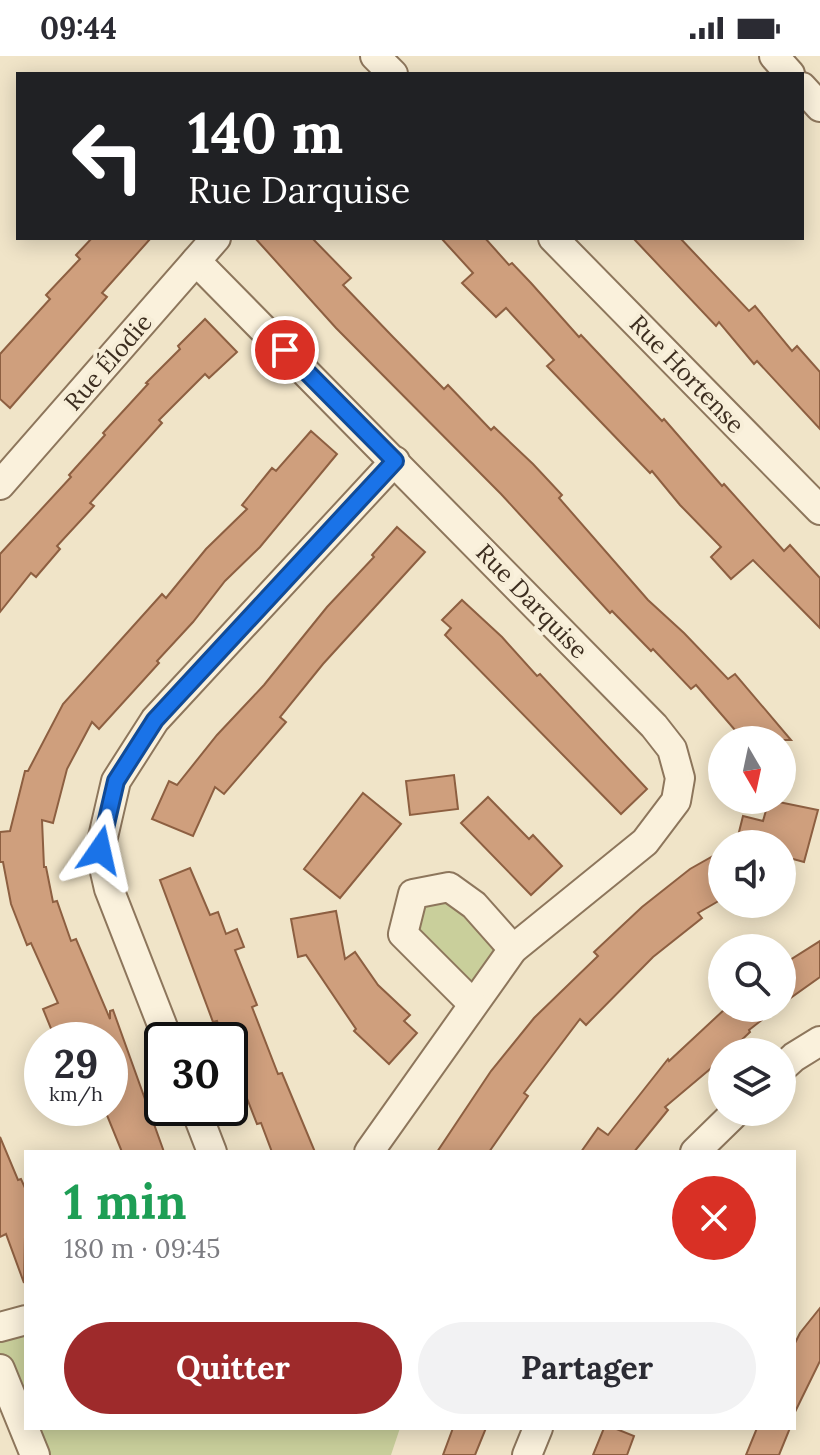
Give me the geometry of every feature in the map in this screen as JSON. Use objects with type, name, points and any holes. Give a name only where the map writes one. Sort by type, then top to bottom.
[{"type":"street","points":[[359,72],[374,56],[391,72]]},
{"type":"street","points":[[774,56],[788,72]]},
{"type":"street","points":[[804,89],[820,107]]},
{"type":"street","name":"Rue Élodie","points":[[0,485],[214,240]]},
{"type":"street","name":"Rue Hortense","points":[[555,240],[820,510]]},
{"type":"street","name":"Rue Darquise","points":[[196,261],[654,726],[672,749],[680,778],[676,801],[645,842],[513,949],[370,1150]]},
{"type":"street","points":[[161,1022],[109,889],[100,850],[116,781],[155,720],[395,461]]},
{"type":"street","points":[[472,1003],[403,934],[413,894],[449,887],[474,905],[513,949]]},
{"type":"street","points":[[796,1056],[820,1041]]},
{"type":"street","points":[[202,1126],[211,1150]]},
{"type":"street","points":[[697,1150],[722,1126]]},
{"type":"street","points":[[0,1327],[24,1321]]},
{"type":"street","points":[[0,1369],[24,1428]]},
{"type":"street","points":[[25,1430],[35,1455]]},
{"type":"street","points":[[527,1455],[537,1430]]},
{"type":"green space","points":[[449,887],[513,949],[472,1003],[403,934],[413,894]]},
{"type":"green space","points":[[24,1321],[24,1428],[0,1369],[0,1327]]},
{"type":"green space","points":[[25,1430],[399,1430],[391,1455],[35,1455]]},
{"type":"building","points":[[90,240],[149,240],[102,293],[107,297],[10,408],[0,399],[0,354],[50,299],[46,295],[80,259],[76,255]]},
{"type":"building","points":[[257,240],[314,240],[351,278],[343,285],[444,389],[448,385],[491,430],[494,427],[533,464],[648,600],[728,679],[735,674],[779,726],[732,726],[696,685],[691,689],[653,649],[651,651],[612,611],[610,613],[501,494],[336,328]]},
{"type":"building","points":[[443,240],[487,240],[662,421],[664,419],[784,551],[790,545],[820,578],[820,628],[753,560],[731,579],[711,557],[721,547],[652,471],[650,473],[547,366],[554,360],[506,308],[496,317],[462,283],[473,273]]},
{"type":"building","points":[[635,240],[682,240],[749,311],[755,306],[792,351],[797,346],[820,372],[820,429],[757,361],[754,364],[719,322],[716,326]]},
{"type":"building","points":[[205,319],[237,352],[209,378],[205,374],[159,420],[162,423],[90,503],[94,506],[57,546],[60,549],[36,577],[31,573],[0,612],[0,554],[71,477],[69,475],[105,435],[103,433]]},
{"type":"building","points":[[311,431],[337,454],[260,547],[225,581],[157,661],[159,663],[99,729],[92,722],[67,769],[53,823],[42,820],[44,867],[53,902],[57,901],[71,941],[76,939],[110,1019],[110,1011],[113,1010],[117,1022],[48,1022],[43,1009],[58,1003],[31,943],[27,945],[11,904],[3,862],[0,862],[0,832],[10,831],[25,771],[28,771],[63,704],[162,594],[166,598],[206,549],[247,509],[242,505],[272,468],[276,471]]},
{"type":"building","points":[[397,527],[425,552],[323,664],[280,717],[286,722],[224,794],[215,787],[193,836],[152,819],[169,781],[177,785]]},
{"type":"building","points":[[462,600],[502,637],[537,676],[540,674],[647,789],[621,814],[445,635],[451,628],[442,620]]},
{"type":"building","points":[[454,775],[458,809],[410,815],[406,781]]},
{"type":"building","points":[[363,793],[401,824],[340,898],[304,869]]},
{"type":"building","points":[[488,797],[529,839],[533,835],[562,866],[531,895],[461,823]]},
{"type":"building","points":[[796,806],[818,810],[804,862],[796,860],[796,830],[740,830],[743,816],[763,821],[765,814],[796,814]]},
{"type":"building","points":[[708,859],[708,907],[698,913],[702,918],[653,957],[586,1025],[580,1019],[524,1093],[528,1096],[490,1150],[438,1150],[491,1071],[534,1018],[598,956],[594,952],[642,907],[690,869]]},
{"type":"building","points":[[190,868],[210,915],[218,912],[226,934],[237,929],[244,947],[235,950],[257,1005],[252,1007],[278,1074],[282,1073],[314,1150],[271,1150],[248,1101],[248,1022],[213,1022],[160,880]]},
{"type":"building","points":[[336,911],[345,959],[355,952],[378,985],[410,1015],[404,1021],[417,1033],[389,1064],[354,1031],[356,1029],[306,955],[298,957],[291,919]]},
{"type":"building","points":[[820,941],[820,977],[796,994],[796,956]]},
{"type":"building","points":[[711,1022],[759,1022],[744,1038],[708,1038],[708,1071],[665,1107],[668,1110],[636,1150],[582,1150],[598,1128],[608,1135],[668,1059]]},
{"type":"building","points":[[128,1052],[144,1096],[144,1126],[155,1126],[163,1150],[121,1150],[111,1126],[128,1126]]},
{"type":"building","points":[[0,1137],[18,1180],[21,1179],[24,1186],[24,1283],[6,1234],[0,1237]]},
{"type":"building","points":[[820,1308],[820,1361],[796,1410],[796,1341]]},
{"type":"building","points":[[452,1430],[485,1430],[475,1455],[443,1455]]},
{"type":"building","points":[[603,1430],[619,1430],[634,1436],[627,1455],[593,1455]]},
{"type":"building","points":[[756,1430],[789,1430],[779,1455],[746,1455]]},
{"type":"route","points":[[100,850],[116,781],[155,720],[395,461],[285,350]]}]
